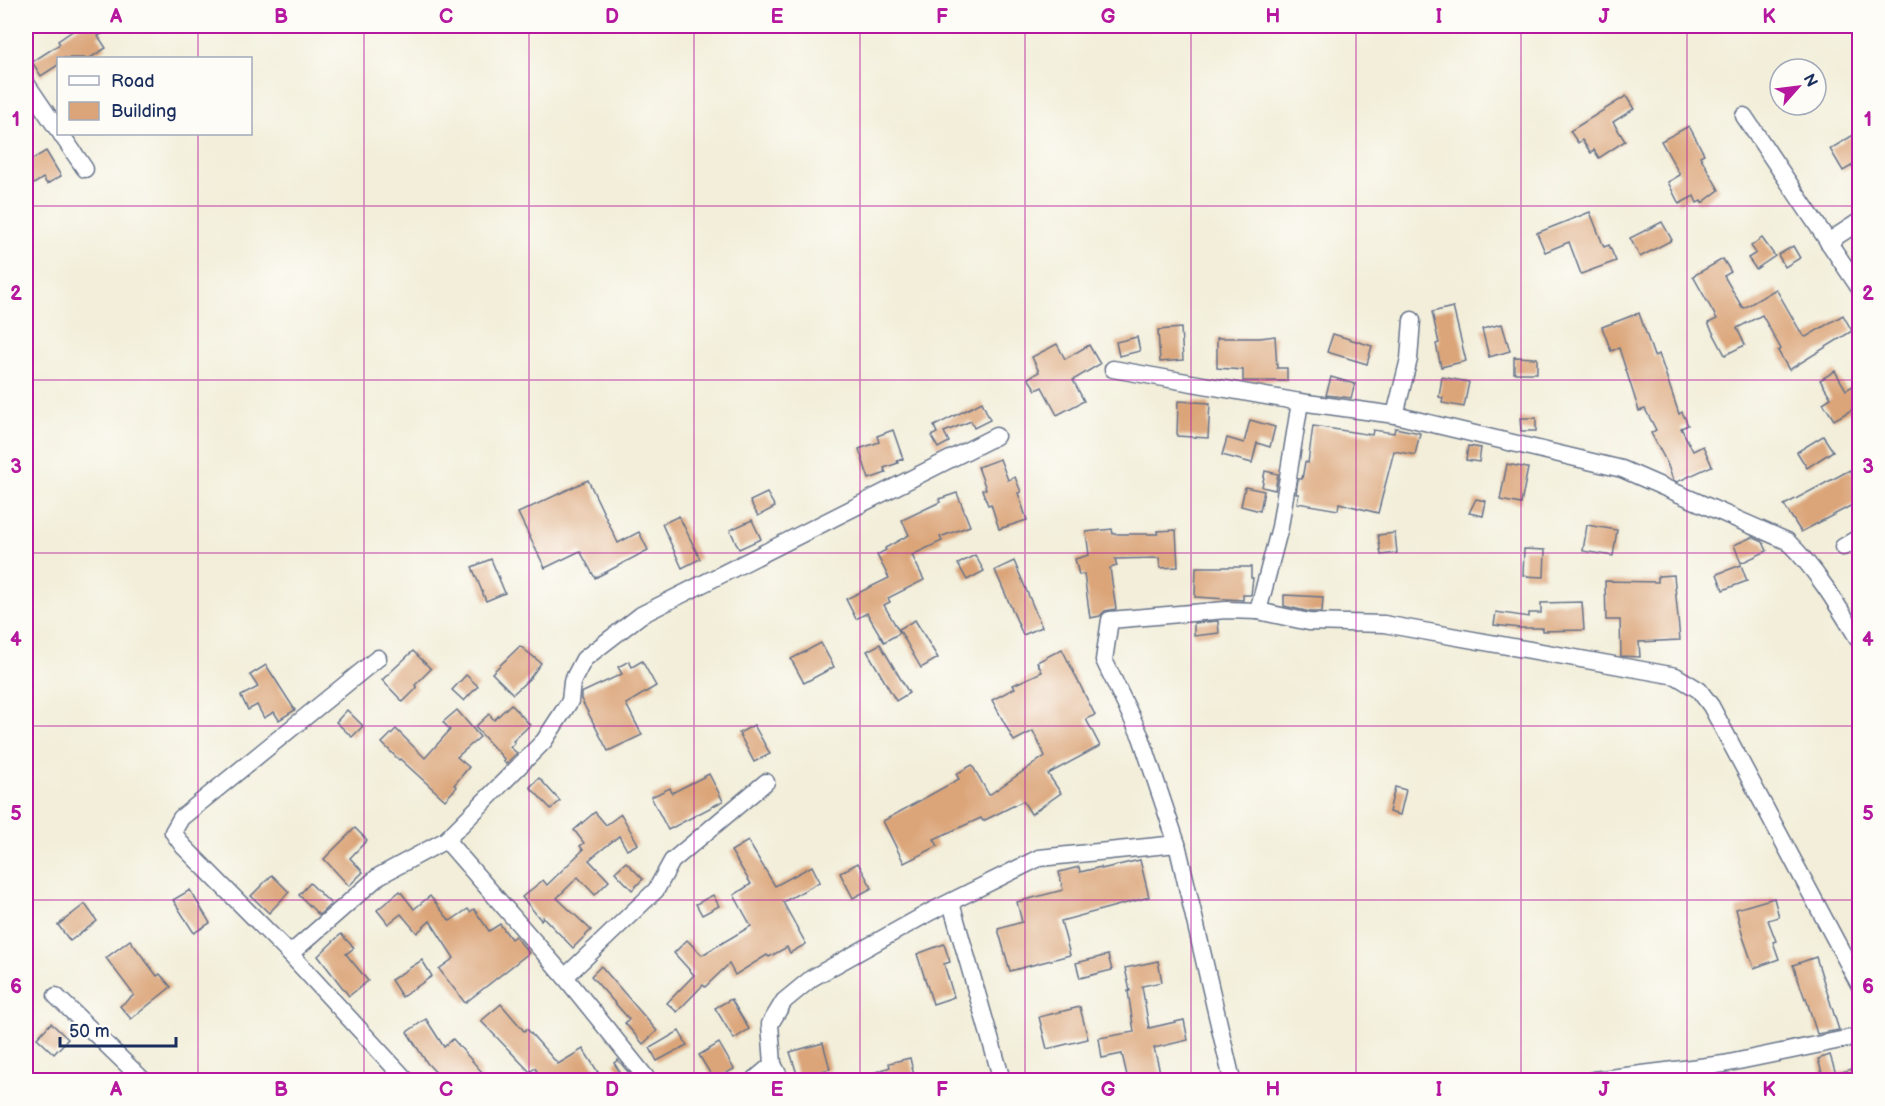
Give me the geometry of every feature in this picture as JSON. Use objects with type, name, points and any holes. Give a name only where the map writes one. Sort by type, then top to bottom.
[{"type":"street","points":[[26,83],[57,128]]},
{"type":"street","points":[[1744,116],[1860,289]]},
{"type":"street","points":[[62,135],[85,169]]},
{"type":"street","points":[[1828,242],[1860,222]]},
{"type":"street","points":[[1395,415],[1409,359],[1412,320]]},
{"type":"street","points":[[1113,369],[1300,402],[1395,415],[1622,469],[1787,541],[1805,558],[1838,605],[1860,642]]},
{"type":"street","points":[[1258,611],[1280,527],[1300,402]]},
{"type":"street","points":[[290,954],[379,876],[446,840],[544,741],[570,701],[572,682],[584,659],[641,615],[996,436]]},
{"type":"street","points":[[1842,547],[1860,537]]},
{"type":"street","points":[[1232,1080],[1177,844],[1141,737],[1104,660],[1110,621],[1226,610],[1258,611],[1309,622],[1384,624],[1676,676],[1699,690],[1711,706],[1860,986]]},
{"type":"street","points":[[378,658],[181,818],[173,832],[183,846],[290,954],[406,1080]]},
{"type":"street","points":[[565,977],[656,890],[672,861],[766,782]]},
{"type":"street","points":[[446,840],[565,977],[648,1080]]},
{"type":"street","points":[[781,1080],[773,1064],[770,1024],[784,1001],[812,978],[930,912],[1039,858],[1177,844]]},
{"type":"street","points":[[951,903],[1002,1080]]},
{"type":"street","points":[[56,996],[143,1080]]},
{"type":"street","points":[[1593,1080],[1724,1064],[1860,1036]]},
{"type":"street","points":[[754,1080],[773,1064]]},
{"type":"building","points":[[80,26],[97,26],[102,34],[98,36],[106,48],[92,57],[57,57],[57,66],[41,76],[32,62],[60,44],[58,41]]},
{"type":"building","points":[[1626,96],[1634,109],[1613,122],[1625,141],[1599,158],[1594,150],[1591,153],[1582,140],[1578,143],[1570,131]]},
{"type":"building","points":[[1689,126],[1704,154],[1700,156],[1719,190],[1702,203],[1701,201],[1697,203],[1694,196],[1679,204],[1668,182],[1680,175],[1661,141]]},
{"type":"building","points":[[1860,131],[1860,161],[1843,171],[1830,149]]},
{"type":"building","points":[[46,151],[61,176],[47,184],[43,178],[26,189],[26,163]]},
{"type":"building","points":[[1590,212],[1604,247],[1609,245],[1616,261],[1581,274],[1569,242],[1545,252],[1537,233]]},
{"type":"building","points":[[1662,222],[1672,240],[1640,257],[1630,238]]},
{"type":"building","points":[[1762,238],[1775,256],[1756,269],[1748,258],[1756,253],[1751,246]]},
{"type":"building","points":[[1793,246],[1800,258],[1785,267],[1778,255]]},
{"type":"building","points":[[1723,259],[1731,272],[1724,276],[1742,307],[1744,308],[1776,289],[1803,336],[1806,337],[1843,315],[1852,331],[1789,370],[1778,351],[1781,349],[1762,315],[1737,328],[1745,345],[1725,355],[1708,323],[1717,319],[1693,276]]},
{"type":"building","points":[[1453,307],[1466,361],[1441,367],[1436,344],[1439,343],[1432,312]]},
{"type":"building","points":[[1639,313],[1654,356],[1659,354],[1679,414],[1682,412],[1688,425],[1681,428],[1693,451],[1703,446],[1712,466],[1677,482],[1673,480],[1651,433],[1656,430],[1645,409],[1639,411],[1619,348],[1611,351],[1602,327]]},
{"type":"building","points":[[1502,324],[1510,351],[1489,357],[1482,329]]},
{"type":"building","points":[[1181,328],[1183,360],[1160,362],[1158,330]]},
{"type":"building","points":[[1333,334],[1372,346],[1367,364],[1327,352]]},
{"type":"building","points":[[1275,336],[1277,368],[1287,368],[1287,381],[1243,381],[1243,370],[1217,368],[1217,338]]},
{"type":"building","points":[[1137,337],[1140,351],[1119,356],[1116,342]]},
{"type":"building","points":[[1057,344],[1065,359],[1089,345],[1100,364],[1073,380],[1084,401],[1057,415],[1042,387],[1036,390],[1028,378],[1039,372],[1032,357]]},
{"type":"building","points":[[1514,357],[1537,358],[1537,373],[1514,373]]},
{"type":"building","points":[[1835,371],[1846,390],[1860,382],[1860,405],[1834,420],[1823,403],[1831,398],[1820,380]]},
{"type":"building","points":[[1331,377],[1355,384],[1351,398],[1326,395]]},
{"type":"building","points":[[1442,377],[1469,382],[1464,407],[1442,403],[1443,398],[1439,397]]},
{"type":"building","points":[[1178,401],[1210,403],[1208,438],[1177,436]]},
{"type":"building","points":[[982,402],[990,420],[974,428],[971,421],[944,432],[949,442],[938,448],[931,436],[937,433],[934,426]]},
{"type":"building","points":[[1520,418],[1536,418],[1536,431],[1521,431]]},
{"type":"building","points":[[1250,420],[1275,427],[1270,447],[1257,443],[1252,463],[1222,455],[1227,438],[1244,443]]},
{"type":"building","points":[[1313,426],[1372,435],[1373,430],[1394,433],[1395,428],[1420,433],[1415,455],[1394,451],[1378,513],[1339,503],[1338,510],[1297,503],[1298,479],[1302,479],[1305,462],[1308,463]]},
{"type":"building","points":[[893,430],[903,459],[884,468],[886,473],[869,479],[859,449],[879,442],[877,436]]},
{"type":"building","points":[[1823,436],[1833,451],[1807,468],[1797,452]]},
{"type":"building","points":[[1468,446],[1481,448],[1479,462],[1466,460]]},
{"type":"building","points":[[1000,459],[1008,480],[1015,477],[1027,520],[999,529],[991,504],[988,505],[982,490],[986,489],[978,467]]},
{"type":"building","points":[[1507,464],[1528,468],[1521,504],[1500,500]]},
{"type":"building","points":[[1850,470],[1860,486],[1860,501],[1801,532],[1784,505]]},
{"type":"building","points":[[1265,471],[1278,474],[1275,490],[1262,487]]},
{"type":"building","points":[[588,480],[618,543],[639,532],[648,550],[595,578],[580,551],[545,568],[518,513]]},
{"type":"building","points":[[1245,487],[1264,491],[1260,511],[1241,506]]},
{"type":"building","points":[[767,493],[775,507],[758,516],[750,501]]},
{"type":"building","points":[[957,493],[970,526],[940,537],[942,541],[912,555],[924,580],[888,598],[890,602],[884,605],[900,633],[884,642],[867,613],[856,619],[846,599],[889,578],[877,555],[909,535],[902,520],[940,502],[939,499]]},
{"type":"building","points":[[1476,499],[1486,501],[1483,516],[1469,513]]},
{"type":"building","points":[[679,516],[700,559],[682,568],[662,524]]},
{"type":"building","points":[[752,520],[761,539],[739,549],[730,530]]},
{"type":"building","points":[[1587,525],[1617,530],[1613,556],[1583,551]]},
{"type":"building","points":[[1112,529],[1113,534],[1158,534],[1157,531],[1176,530],[1178,567],[1160,568],[1159,558],[1115,559],[1117,566],[1110,568],[1116,609],[1090,618],[1084,574],[1079,575],[1075,559],[1089,555],[1086,532]]},
{"type":"building","points":[[1395,533],[1397,553],[1381,555],[1378,535]]},
{"type":"building","points":[[1752,537],[1763,542],[1767,551],[1741,563],[1734,545]]},
{"type":"building","points":[[1524,549],[1545,550],[1544,577],[1523,576]]},
{"type":"building","points":[[975,555],[984,571],[967,580],[958,564]]},
{"type":"building","points":[[491,559],[505,593],[486,601],[472,567]]},
{"type":"building","points":[[1014,561],[1042,627],[1023,635],[995,570]]},
{"type":"building","points":[[1741,565],[1747,581],[1723,590],[1717,574]]},
{"type":"building","points":[[1196,567],[1251,567],[1251,578],[1253,578],[1251,595],[1243,595],[1243,600],[1195,597]]},
{"type":"building","points":[[1674,575],[1680,640],[1639,642],[1640,657],[1621,656],[1620,620],[1606,620],[1605,581],[1658,582],[1658,576]]},
{"type":"building","points":[[1284,595],[1323,597],[1322,612],[1310,612],[1284,606]]},
{"type":"building","points":[[1582,602],[1584,630],[1542,631],[1542,628],[1494,625],[1496,612],[1529,617],[1529,613],[1541,613],[1541,603]]},
{"type":"building","points":[[915,620],[938,658],[921,668],[899,629]]},
{"type":"building","points":[[1218,621],[1219,633],[1194,636],[1194,623]]},
{"type":"building","points":[[821,643],[834,667],[804,683],[791,659]]},
{"type":"building","points":[[880,644],[909,693],[896,701],[867,651]]},
{"type":"building","points":[[520,646],[541,663],[530,678],[513,694],[492,673]]},
{"type":"building","points":[[1062,649],[1095,715],[1086,719],[1100,746],[1048,774],[1061,793],[1031,814],[1023,801],[983,821],[981,818],[934,839],[938,846],[904,863],[883,821],[959,779],[956,774],[972,765],[989,795],[1045,756],[1033,731],[1014,741],[992,700],[1015,688],[1013,685],[1042,672],[1037,662]]},
{"type":"building","points":[[413,651],[431,669],[415,685],[417,688],[403,702],[382,680]]},
{"type":"building","points":[[629,661],[632,667],[642,661],[656,686],[626,704],[642,735],[608,751],[581,699],[581,693],[622,674],[618,667]]},
{"type":"building","points":[[266,665],[295,710],[279,720],[274,712],[264,718],[257,705],[248,710],[241,696],[258,687],[250,675]]},
{"type":"building","points":[[466,675],[478,686],[464,701],[452,690]]},
{"type":"building","points":[[511,704],[530,725],[513,741],[515,743],[510,747],[517,753],[506,764],[503,761],[505,760],[475,727],[489,714],[494,720]]},
{"type":"building","points":[[347,710],[363,726],[352,737],[336,722]]},
{"type":"building","points":[[457,710],[480,737],[457,757],[469,767],[454,785],[457,787],[445,800],[382,743],[396,729],[425,758],[450,730],[443,722]]},
{"type":"building","points":[[754,725],[770,754],[754,762],[739,733]]},
{"type":"building","points":[[709,774],[723,801],[668,830],[651,797],[670,788],[672,793]]},
{"type":"building","points":[[539,778],[560,801],[551,809],[530,787]]},
{"type":"building","points":[[1395,787],[1406,790],[1400,815],[1389,812]]},
{"type":"building","points":[[595,812],[606,825],[621,814],[638,844],[627,850],[619,836],[589,860],[609,881],[595,895],[578,877],[557,898],[591,930],[573,948],[543,917],[541,920],[522,897],[543,880],[547,885],[583,850],[580,846],[584,843],[574,830]]},
{"type":"building","points":[[355,828],[367,840],[350,858],[363,872],[349,886],[324,859]]},
{"type":"building","points":[[748,841],[775,886],[812,866],[820,882],[783,902],[806,944],[790,953],[787,947],[769,957],[767,955],[735,975],[729,964],[705,987],[703,985],[677,1012],[667,1003],[694,975],[674,953],[687,940],[702,955],[751,926],[734,895],[751,884],[731,851]]},
{"type":"building","points":[[1140,860],[1149,897],[1061,921],[1070,955],[1010,971],[998,929],[1022,922],[1017,902],[1063,890],[1059,872],[1079,867],[1080,872],[1101,867],[1101,869]]},
{"type":"building","points":[[626,862],[643,879],[632,890],[615,872]]},
{"type":"building","points":[[858,863],[872,888],[853,898],[840,873]]},
{"type":"building","points":[[272,875],[289,892],[269,913],[251,896]]},
{"type":"building","points":[[310,883],[331,904],[319,915],[299,895]]},
{"type":"building","points":[[190,890],[210,923],[194,933],[173,900]]},
{"type":"building","points":[[400,891],[414,909],[430,896],[450,921],[468,909],[470,912],[474,909],[489,931],[500,924],[511,939],[515,936],[529,953],[465,1003],[439,969],[454,958],[430,921],[417,933],[401,914],[388,924],[377,910]]},
{"type":"building","points":[[713,895],[719,906],[702,915],[696,904]]},
{"type":"building","points":[[1774,898],[1779,917],[1768,920],[1776,941],[1773,942],[1779,959],[1754,968],[1736,909]]},
{"type":"building","points":[[85,904],[97,921],[70,941],[58,925]]},
{"type":"building","points":[[341,934],[354,948],[346,954],[368,981],[349,996],[318,956]]},
{"type":"building","points":[[130,940],[157,976],[160,974],[171,987],[131,1019],[120,1006],[134,995],[106,958]]},
{"type":"building","points":[[944,944],[950,962],[944,964],[954,997],[933,1004],[917,954]]},
{"type":"building","points":[[1108,955],[1112,970],[1080,978],[1076,963]]},
{"type":"building","points":[[1816,957],[1839,1030],[1817,1034],[1793,965]]},
{"type":"building","points":[[422,960],[432,976],[402,997],[391,980]]},
{"type":"building","points":[[1158,961],[1162,982],[1142,986],[1149,1028],[1184,1020],[1188,1040],[1154,1048],[1162,1080],[1128,1080],[1122,1054],[1102,1058],[1099,1038],[1134,1032],[1125,968]]},
{"type":"building","points":[[601,966],[657,1031],[643,1044],[625,1023],[629,1019],[591,976]]},
{"type":"building","points":[[731,999],[749,1029],[734,1039],[715,1008]]},
{"type":"building","points":[[501,1004],[524,1031],[527,1029],[558,1064],[583,1049],[598,1072],[585,1080],[542,1080],[535,1068],[530,1072],[481,1021]]},
{"type":"building","points":[[1080,1007],[1088,1039],[1047,1049],[1039,1017]]},
{"type":"building","points":[[426,1019],[444,1047],[453,1039],[482,1072],[479,1074],[484,1080],[443,1080],[427,1063],[407,1032]]},
{"type":"building","points":[[51,1023],[68,1039],[54,1054],[37,1038]]},
{"type":"building","points":[[679,1031],[687,1045],[657,1061],[650,1048]]},
{"type":"building","points":[[719,1043],[734,1069],[714,1080],[699,1055]]},
{"type":"building","points":[[823,1043],[830,1069],[798,1077],[790,1052]]},
{"type":"building","points":[[1830,1055],[1836,1074],[1860,1066],[1860,1080],[1824,1080],[1818,1059]]},
{"type":"building","points":[[910,1058],[915,1080],[856,1080],[890,1067],[889,1063]]},
{"type":"building","points":[[618,1060],[635,1080],[625,1080],[614,1063]]}]
